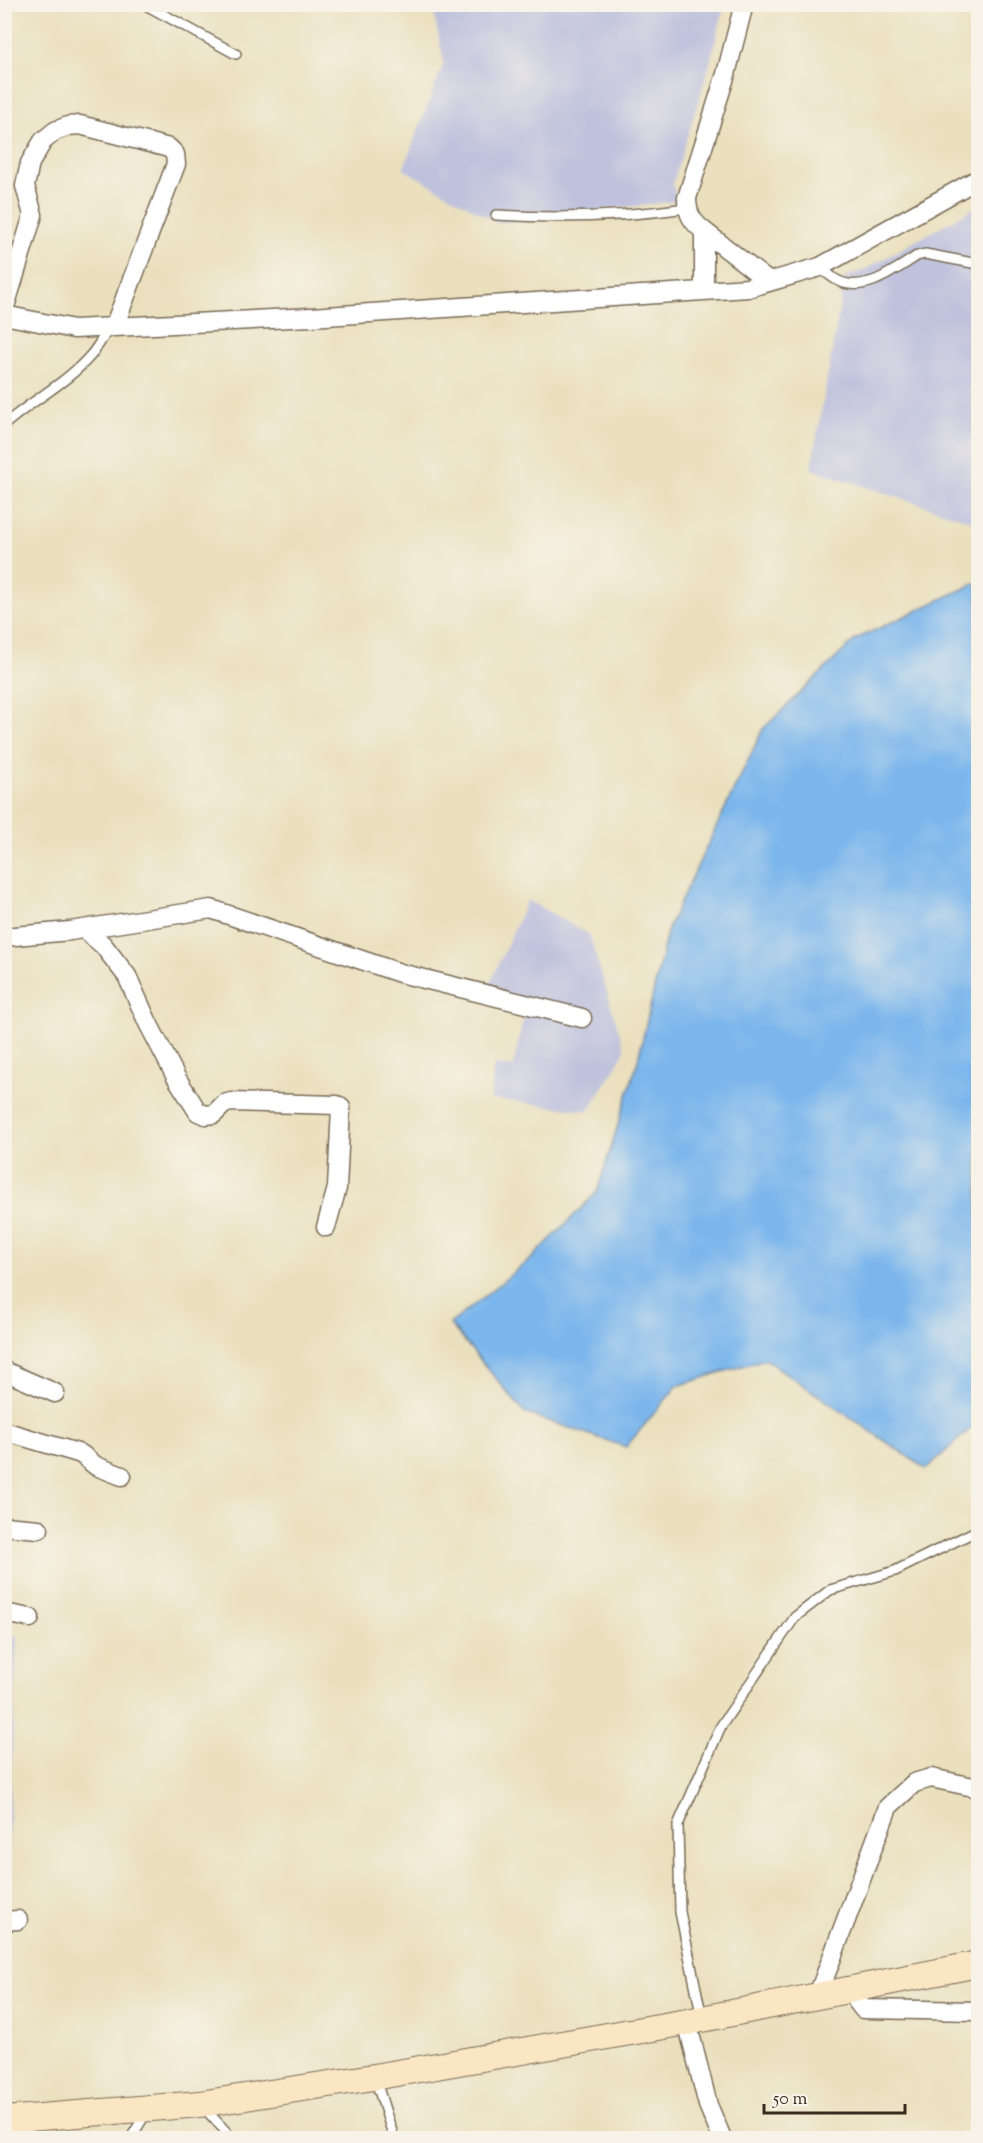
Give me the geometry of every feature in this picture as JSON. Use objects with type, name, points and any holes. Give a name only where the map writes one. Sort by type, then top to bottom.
[{"type":"street","points":[[744,4],[726,74],[687,198],[687,208],[696,225],[770,282]]},
{"type":"street","points":[[112,328],[176,164],[175,154],[169,148],[80,125],[68,126],[43,141],[30,163],[25,186],[33,215],[4,312],[74,329],[112,328],[300,318],[748,288],[820,267],[978,179]]},
{"type":"street","points":[[704,231],[704,290]]},
{"type":"street","points":[[4,938],[84,929],[211,909],[400,973],[582,1018]]},
{"type":"street","points":[[84,929],[104,945],[127,976],[176,1077],[198,1112],[206,1115],[214,1114],[224,1104],[231,1102],[337,1105],[341,1108],[336,1188],[326,1227]]},
{"type":"street","points":[[4,1371],[55,1393]]},
{"type":"street","points":[[4,1431],[81,1454],[96,1466],[122,1476]]},
{"type":"street","points":[[4,1526],[39,1529]]},
{"type":"street","points":[[4,1613],[30,1617]]},
{"type":"street","points":[[818,1995],[888,1807],[914,1783],[931,1778],[978,1788]]},
{"type":"street","points":[[4,2120],[200,2104],[374,2077],[694,2020],[978,1964]]},
{"type":"street","points":[[848,1989],[863,2009],[978,2011]]},
{"type":"street","points":[[694,2020],[708,2105],[722,2139]]},
{"type":"lane","points":[[144,4],[236,54]]},
{"type":"lane","points":[[496,215],[593,218],[687,208]]},
{"type":"lane","points":[[820,267],[836,280],[852,283],[872,282],[917,256],[925,254],[978,264]]},
{"type":"lane","points":[[4,424],[50,391],[92,355],[112,328]]},
{"type":"lane","points":[[694,2020],[680,1912],[678,1824],[721,1726],[795,1617],[830,1590],[895,1571],[978,1530]]},
{"type":"lane","points":[[374,2077],[394,2139]]},
{"type":"lane","points":[[200,2104],[232,2139]]},
{"type":"lane","points":[[131,2139],[149,2108]]},
{"type":"shaded area","points":[[432,5],[725,5],[708,70],[673,183],[676,201],[498,223],[403,169],[444,63]]},
{"type":"shaded area","points":[[978,206],[978,523],[811,469],[845,277],[864,270]]},
{"type":"shaded area","points":[[527,900],[589,934],[625,1051],[589,1111],[490,1099],[494,1065],[513,1067],[527,1001],[487,990]]},
{"type":"shaded area","points":[[17,1636],[5,1913],[5,1914],[4,1638]]},
{"type":"water","points":[[978,582],[978,1422],[926,1469],[765,1359],[677,1386],[626,1447],[525,1413],[450,1324],[533,1257],[597,1192],[637,1064],[668,928],[763,729],[856,639]]}]
